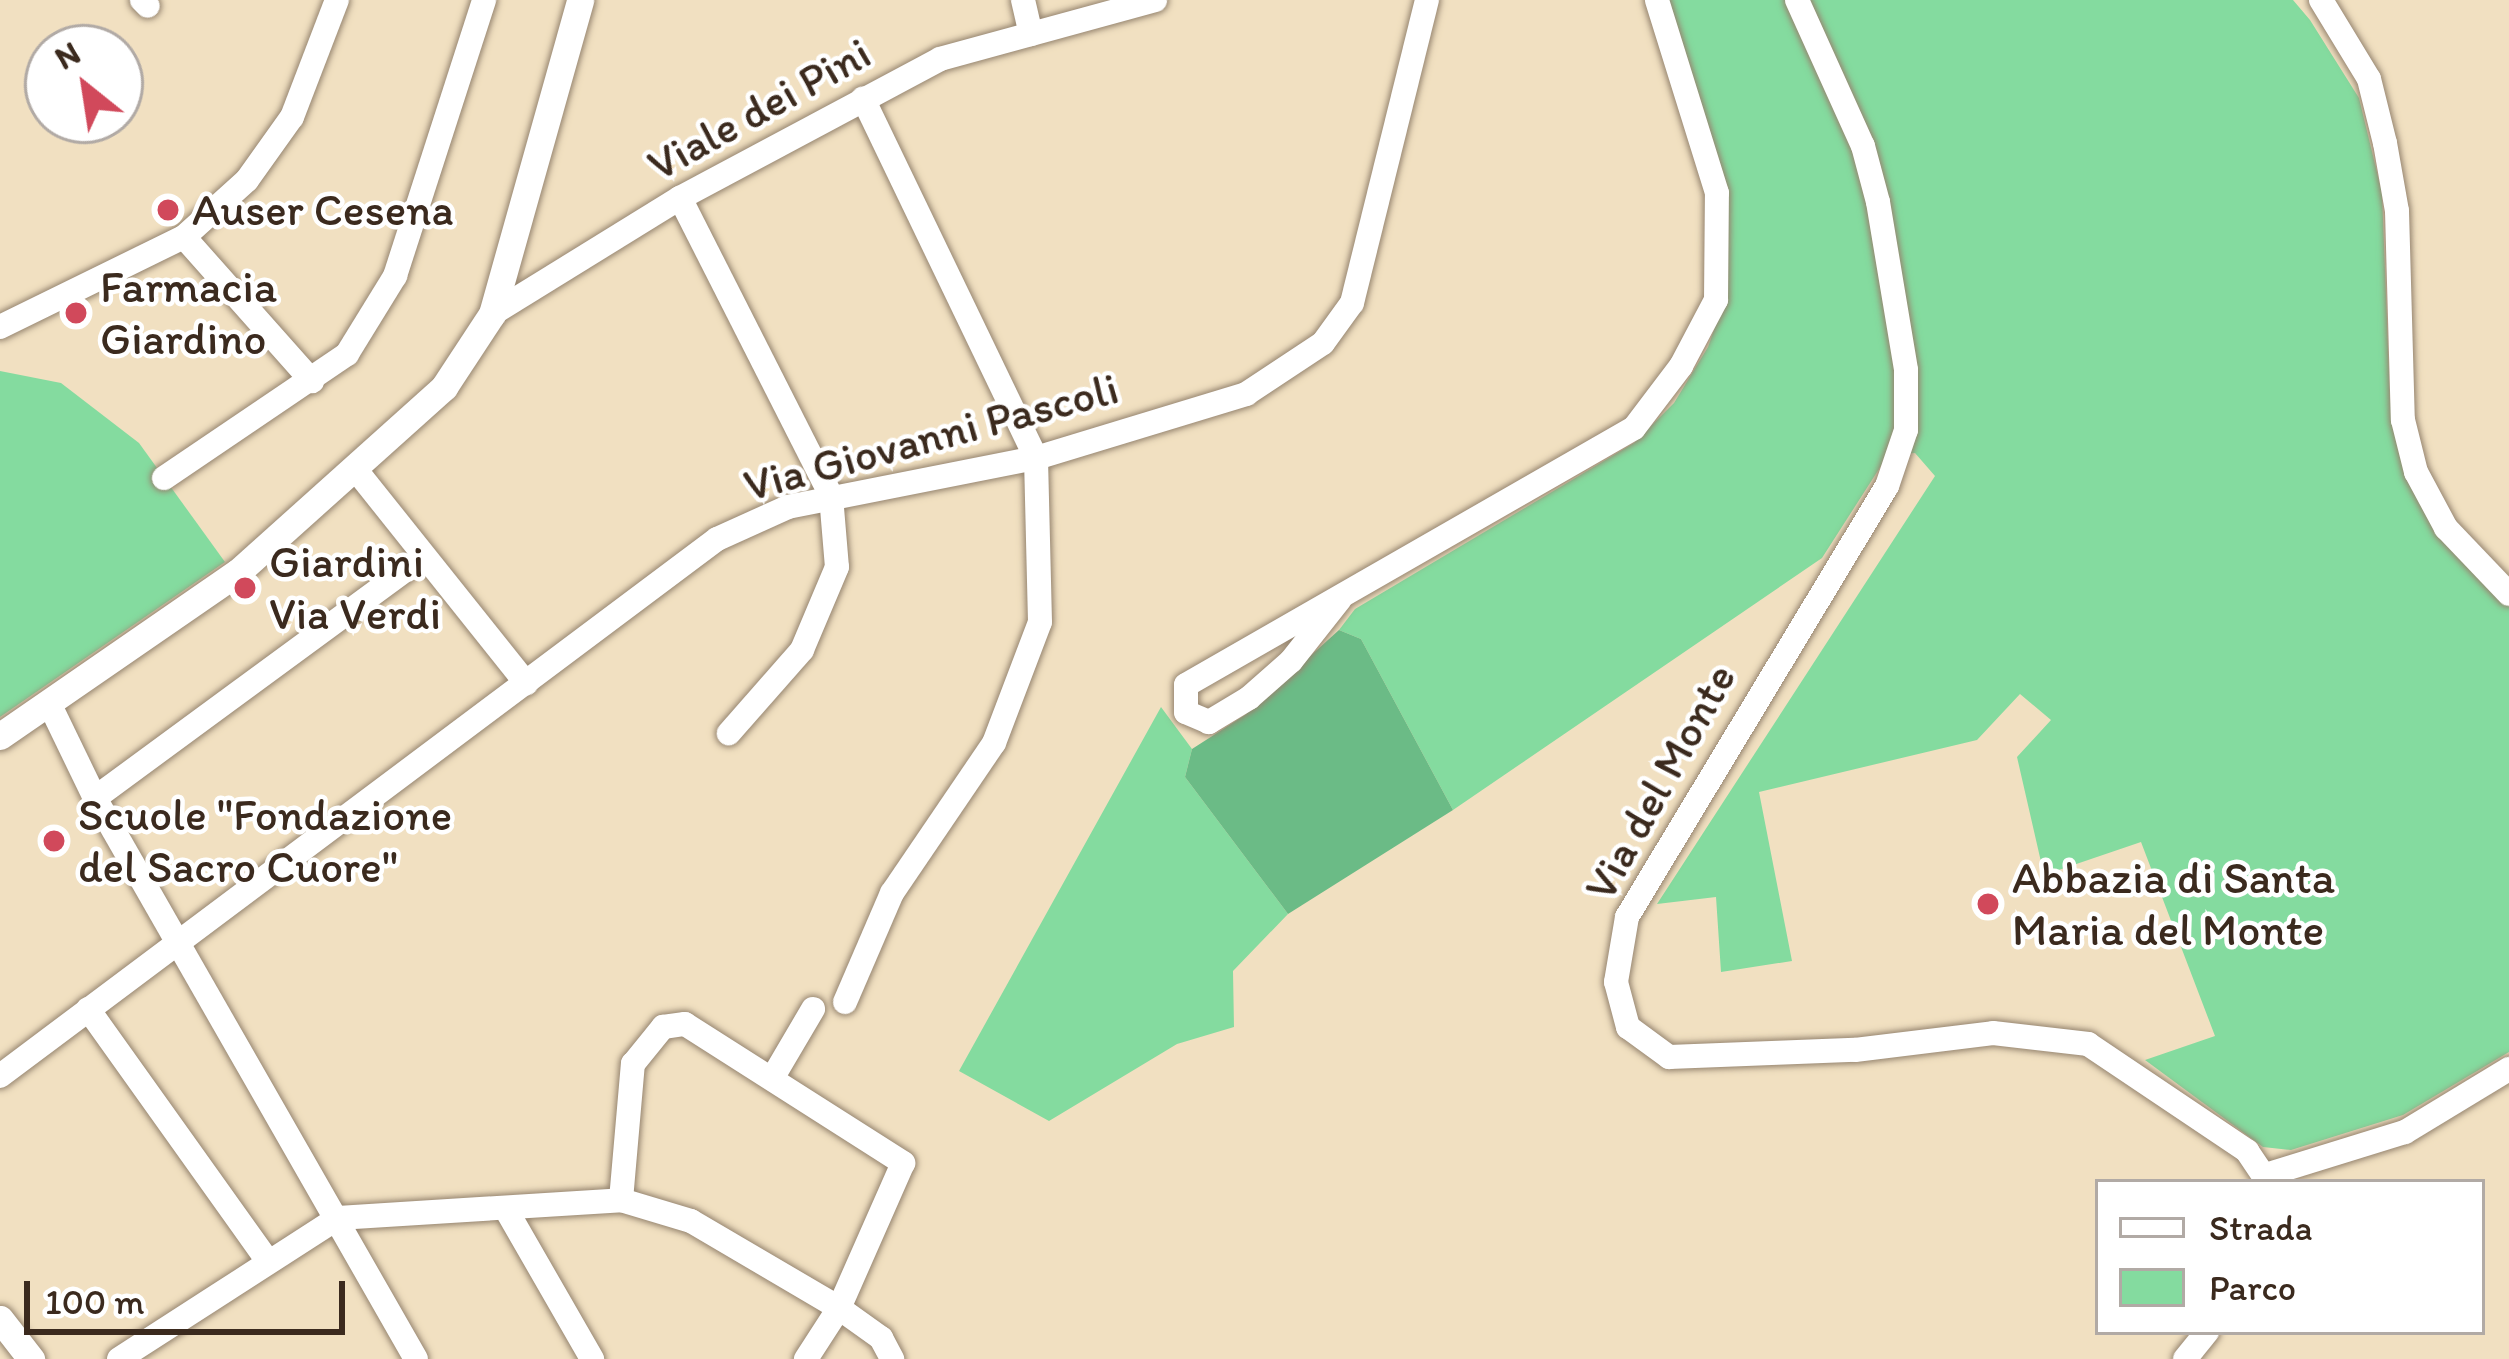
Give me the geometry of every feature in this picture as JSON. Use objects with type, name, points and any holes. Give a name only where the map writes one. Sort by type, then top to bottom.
[{"type":"street","points":[[3,326],[184,237],[247,180],[292,117],[337,0]]},
{"type":"street","points":[[164,478],[313,381],[347,353],[394,276],[484,0]]},
{"type":"street","points":[[0,736],[238,572],[444,387],[492,314],[580,0]]},
{"type":"street","points":[[1022,0],[1031,34]]},
{"type":"street","name":"Viale dei Pini","points":[[492,314],[680,198],[940,59],[1155,0]]},
{"type":"street","name":"Via Giovanni Pascoli","points":[[0,1076],[179,937],[717,538],[831,496],[1036,458],[1246,394],[1323,343],[1352,303],[1427,0]]},
{"type":"street","points":[[1340,598],[1292,661],[1250,698],[1210,722],[1186,712],[1186,685],[1615,441],[1682,366],[1716,300],[1717,193],[1657,0]]},
{"type":"street","name":"Via del Monte","points":[[1797,0],[1873,183],[1895,285],[1906,430],[1878,503],[1627,917],[1616,982],[1628,1028],[1669,1057],[1855,1050],[1993,1033],[2088,1044],[2247,1151],[2267,1179]]},
{"type":"street","points":[[2321,0],[2369,79],[2385,143],[2396,211],[2402,420],[2416,472],[2446,528],[2509,594]]},
{"type":"street","points":[[844,1002],[892,893],[994,743],[1040,622],[1036,458],[863,99]]},
{"type":"street","points":[[680,198],[831,496],[837,567],[802,650],[729,733]]},
{"type":"street","points":[[184,237],[313,381]]},
{"type":"street","points":[[356,470],[526,683]]},
{"type":"street","points":[[95,798],[423,557]]},
{"type":"street","points":[[49,703],[95,798],[179,937],[416,1359]]},
{"type":"street","points":[[88,1009],[267,1260]]},
{"type":"street","points":[[772,1077],[813,1009]]},
{"type":"street","points":[[621,1200],[629,1080],[663,1027],[685,1024],[902,1163],[839,1308],[806,1359]]},
{"type":"street","points":[[2267,1179],[2405,1132],[2509,1070]]},
{"type":"street","points":[[119,1359],[338,1218],[507,1211],[621,1200],[691,1221],[839,1308],[881,1338],[892,1359]]},
{"type":"street","points":[[507,1211],[592,1359]]},
{"type":"street","points":[[0,1319],[31,1359]]},
{"type":"street","points":[[2185,1359],[2205,1335]]},
{"type":"green space","points":[[1665,0],[2293,0],[2310,20],[2359,98],[2382,193],[2390,398],[2402,462],[2509,603],[2509,1052],[2403,1115],[2291,1150],[2263,1147],[2145,1060],[2215,1036],[2141,842],[2044,875],[2017,757],[2051,720],[2020,694],[1977,740],[1759,792],[1792,961],[1721,972],[1716,897],[1657,904],[1935,476],[1915,453],[1888,455],[1822,558],[1453,810],[1361,639],[1339,630],[1355,609],[1634,443],[1674,403],[1708,347],[1728,290]]},
{"type":"green space","points":[[0,371],[61,383],[139,443],[225,562],[0,717]]},
{"type":"green space","points":[[1339,630],[1361,639],[1453,810],[1288,914],[1185,777],[1192,749],[1245,715]]},
{"type":"green space","points":[[1161,707],[1192,749],[1185,777],[1288,914],[1233,971],[1234,1027],[1177,1044],[1049,1121],[959,1071]]},
{"type":"place","name":"Auser Cesena","points":[[168,210]]},
{"type":"place","name":"Farmacia Giardino","points":[[76,313]]},
{"type":"place","name":"Giardini Via Verdi","points":[[245,588]]},
{"type":"place","name":"Scuole \"Fondazione del Sacro Cuore\"","points":[[54,841]]},
{"type":"place","name":"Abbazia di Santa Maria del Monte","points":[[1988,904]]}]
